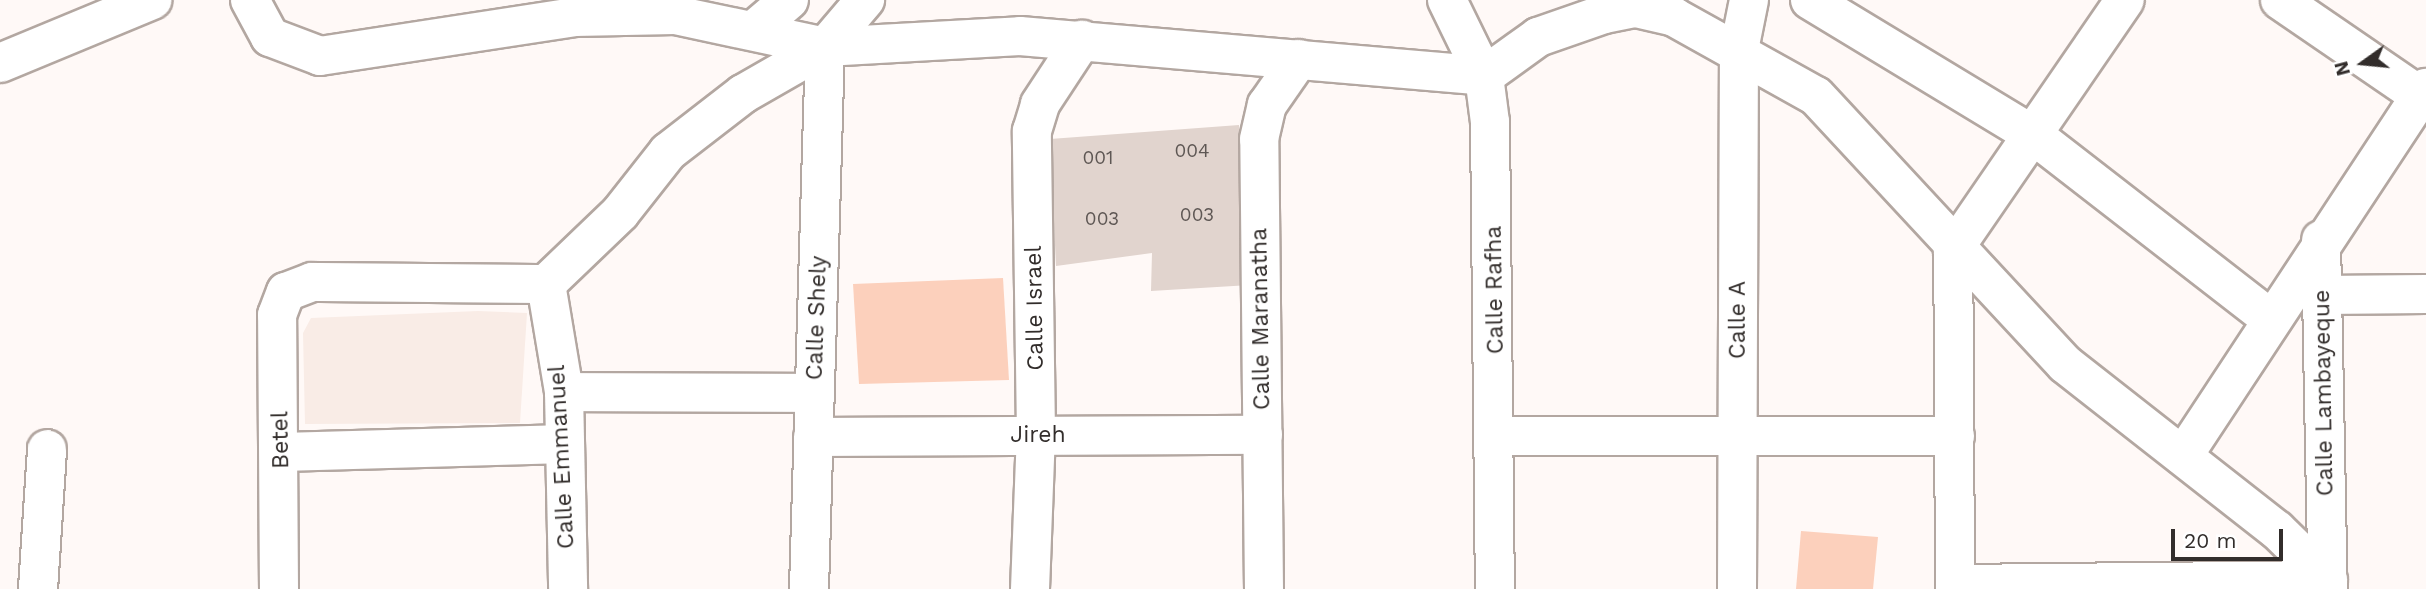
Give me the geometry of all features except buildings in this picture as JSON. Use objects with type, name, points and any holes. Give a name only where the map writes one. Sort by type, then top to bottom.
[{"type":"street","points":[[0,63],[152,0]]},
{"type":"street","points":[[250,0],[270,37],[320,56],[574,17],[675,15],[825,47],[1020,36],[1484,76],[1538,37],[1636,8],[1674,17],[1739,50],[1816,96],[1953,250],[2065,364],[2183,456],[2328,584]]},
{"type":"street","points":[[754,30],[789,0]]},
{"type":"street","points":[[546,284],[621,213],[668,152],[743,94],[825,47],[866,0]]},
{"type":"street","name":"Calle Rafha","points":[[1447,0],[1484,76],[1492,163],[1497,436],[1495,589]]},
{"type":"street","name":"Calle A","points":[[1737,589],[1739,50],[1749,0]]},
{"type":"street","points":[[1810,0],[2036,137],[2269,318]]},
{"type":"street","points":[[2125,0],[2036,137],[1953,250],[1955,587],[2328,584]]},
{"type":"street","points":[[2183,456],[2269,318],[2423,92],[2280,0]]},
{"type":"street","name":"Calle Israel","points":[[1030,589],[1037,434],[1032,131],[1040,104],[1082,40]]},
{"type":"street","name":"Calle Shely","points":[[809,589],[825,47]]},
{"type":"street","name":"Calle Maranatha","points":[[1264,589],[1259,139],[1267,105],[1299,59]]},
{"type":"street","name":"Calle Lambayeque","points":[[2321,240],[2328,584]]},
{"type":"street","name":"Betel","points":[[279,589],[282,452],[277,315],[286,292],[312,282],[546,284]]},
{"type":"street","name":"Calle Emmanuel","points":[[546,284],[564,392],[568,589]]},
{"type":"street","points":[[2322,295],[2426,294]]},
{"type":"street","points":[[564,392],[815,393]]},
{"type":"street","points":[[1497,436],[1737,432],[1955,436]]},
{"type":"street","name":"Jireh","points":[[813,438],[1037,434],[1263,435]]},
{"type":"street","points":[[282,452],[565,444]]},
{"type":"street","points":[[38,589],[47,449]]},
{"type":"shaded area","points":[[1003,278],[1009,380],[859,384],[853,284]]},
{"type":"shaded area","points":[[478,311],[527,313],[520,423],[305,424],[303,333],[311,318]]},
{"type":"shaded area","points":[[1801,531],[1878,537],[1873,589],[1796,589]]}]
